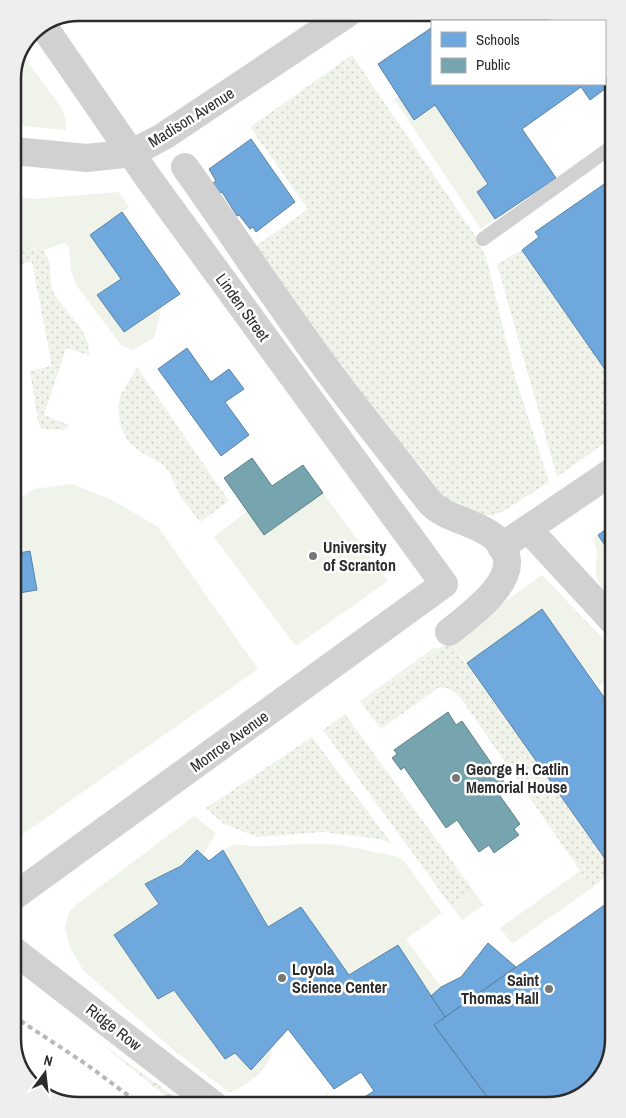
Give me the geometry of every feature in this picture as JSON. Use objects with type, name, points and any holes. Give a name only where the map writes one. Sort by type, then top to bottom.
[{"type":"street","name":"Madison Avenue","points":[[21,152],[87,158],[132,153],[164,136],[336,21]]},
{"type":"street","name":"Linden Street","points":[[47,31],[132,153],[444,584]]},
{"type":"street","points":[[185,167],[339,386],[435,508],[488,532],[501,547],[507,561],[502,579],[484,604],[449,632]]},
{"type":"street","points":[[501,547],[605,477]]},
{"type":"street","points":[[528,529],[605,611]]},
{"type":"street","name":"Monroe Avenue","points":[[21,890],[444,584]]},
{"type":"street","name":"Ridge Row","points":[[21,957],[204,1097]]},
{"type":"lane","points":[[483,239],[605,153]]},
{"type":"green space","points":[[352,55],[474,234],[486,257],[515,377],[549,482],[502,512],[493,515],[481,516],[449,503],[422,468],[332,364],[252,249],[308,209],[250,127]]},
{"type":"green space","points":[[25,59],[62,109],[66,119],[66,130],[21,126],[21,76]]},
{"type":"green space","points":[[400,96],[414,119],[435,105],[488,184],[477,192],[495,219],[481,229],[394,99]]},
{"type":"green space","points":[[119,192],[129,207],[90,235],[121,279],[98,295],[124,332],[162,306],[154,338],[133,350],[121,345],[76,285],[71,270],[69,247],[64,243],[44,250],[21,246],[21,197],[34,199]]},
{"type":"green space","points":[[21,246],[44,250],[49,264],[53,292],[77,323],[89,347],[89,355],[66,348],[44,415],[69,425],[64,430],[41,429],[38,421],[30,371],[52,366],[32,262],[21,264]]},
{"type":"green space","points":[[522,250],[605,369],[605,443],[557,477],[497,264]]},
{"type":"green space","points":[[137,367],[229,501],[200,522],[180,496],[169,472],[162,464],[139,451],[127,440],[121,427],[118,410],[120,396]]},
{"type":"green space","points":[[72,484],[112,500],[158,527],[258,669],[21,835],[21,593],[37,590],[30,551],[21,552],[21,497],[34,489]]},
{"type":"green space","points":[[323,493],[388,581],[296,646],[214,537],[247,511],[264,535]]},
{"type":"green space","points":[[598,535],[605,546],[605,593],[597,577],[597,553],[592,539]]},
{"type":"green space","points":[[542,575],[605,641],[605,682],[599,687],[542,609],[467,663],[450,641]]},
{"type":"green space","points":[[450,641],[605,859],[605,877],[592,888],[460,697],[452,691],[447,688],[438,688],[381,729],[362,704]]},
{"type":"green space","points":[[435,647],[438,649],[362,704],[360,701]]},
{"type":"green space","points":[[345,714],[473,890],[451,906],[323,730]]},
{"type":"green space","points":[[312,737],[392,844],[380,839],[323,832],[257,837],[224,824],[206,808]]},
{"type":"green space","points":[[194,816],[216,833],[202,856],[196,851],[181,866],[146,884],[159,904],[114,935],[158,999],[174,990],[225,1059],[235,1053],[251,1070],[273,1045],[268,1062],[264,1068],[252,1080],[230,1093],[177,1053],[83,970],[70,948],[65,927],[69,912],[77,904]]},
{"type":"green space","points":[[236,844],[257,846],[330,844],[395,856],[404,861],[442,913],[406,939],[441,987],[431,996],[397,945],[349,975],[301,907],[268,927],[223,850]]},
{"type":"green space","points":[[580,871],[592,888],[512,944],[500,928]]},
{"type":"green space","points":[[473,890],[484,905],[462,920],[451,906]]},
{"type":"green space","points":[[94,1038],[175,1097],[166,1097]]},
{"type":"building: Schools","points":[[431,28],[431,85],[605,85],[605,89],[590,100],[581,87],[522,129],[556,178],[495,219],[477,192],[488,184],[435,105],[414,120],[378,64]]},
{"type":"building: Schools","points":[[251,139],[295,202],[256,232],[253,227],[250,229],[239,215],[237,216],[222,192],[220,193],[213,183],[216,181],[209,169]]},
{"type":"building: Schools","points":[[605,184],[605,369],[522,250],[539,237],[535,232]]},
{"type":"building: Schools","points":[[122,212],[180,294],[124,332],[97,295],[121,279],[90,235]]},
{"type":"building: Schools","points":[[187,348],[211,382],[229,369],[244,389],[225,402],[249,435],[221,456],[158,369]]},
{"type":"building: Schools","points":[[605,530],[605,546],[598,535]]},
{"type":"building: Schools","points":[[30,551],[37,590],[21,593],[21,553]]},
{"type":"building: Schools","points":[[542,609],[605,699],[605,859],[467,663]]},
{"type":"building: Schools","name":"Loyola Science Center","points":[[197,850],[209,861],[223,850],[268,927],[301,907],[349,975],[398,945],[445,1017],[434,1025],[487,1097],[364,1097],[374,1091],[361,1072],[334,1089],[288,1029],[251,1070],[235,1053],[225,1059],[174,990],[158,999],[114,935],[159,904],[145,884],[181,866]]},
{"type":"building: Schools","name":"Saint Thomas Hall","points":[[605,905],[605,1038],[603,1054],[595,1071],[579,1087],[558,1096],[487,1097],[434,1025]]},
{"type":"building: Schools","points":[[488,943],[516,967],[445,1017],[431,996],[441,987],[461,977]]},
{"type":"building: Public","points":[[252,458],[272,486],[303,465],[323,493],[264,535],[224,478]]},
{"type":"building: Public","name":"George H. Catlin Memorial House","points":[[448,712],[456,725],[462,721],[507,786],[498,793],[520,824],[514,829],[519,835],[494,853],[489,845],[479,852],[457,820],[446,828],[404,767],[401,770],[392,758],[397,754],[394,750]]},
{"type":"railway","points":[[21,1021],[86,1064],[130,1097]]},
{"type":"place","name":"University of Scranton","points":[[313,556]]},
{"type":"place","name":"George H. Catlin Memorial House","points":[[456,778]]},
{"type":"place","name":"Loyola Science Center","points":[[282,978]]},
{"type":"place","name":"Saint Thomas Hall","points":[[549,989]]}]
